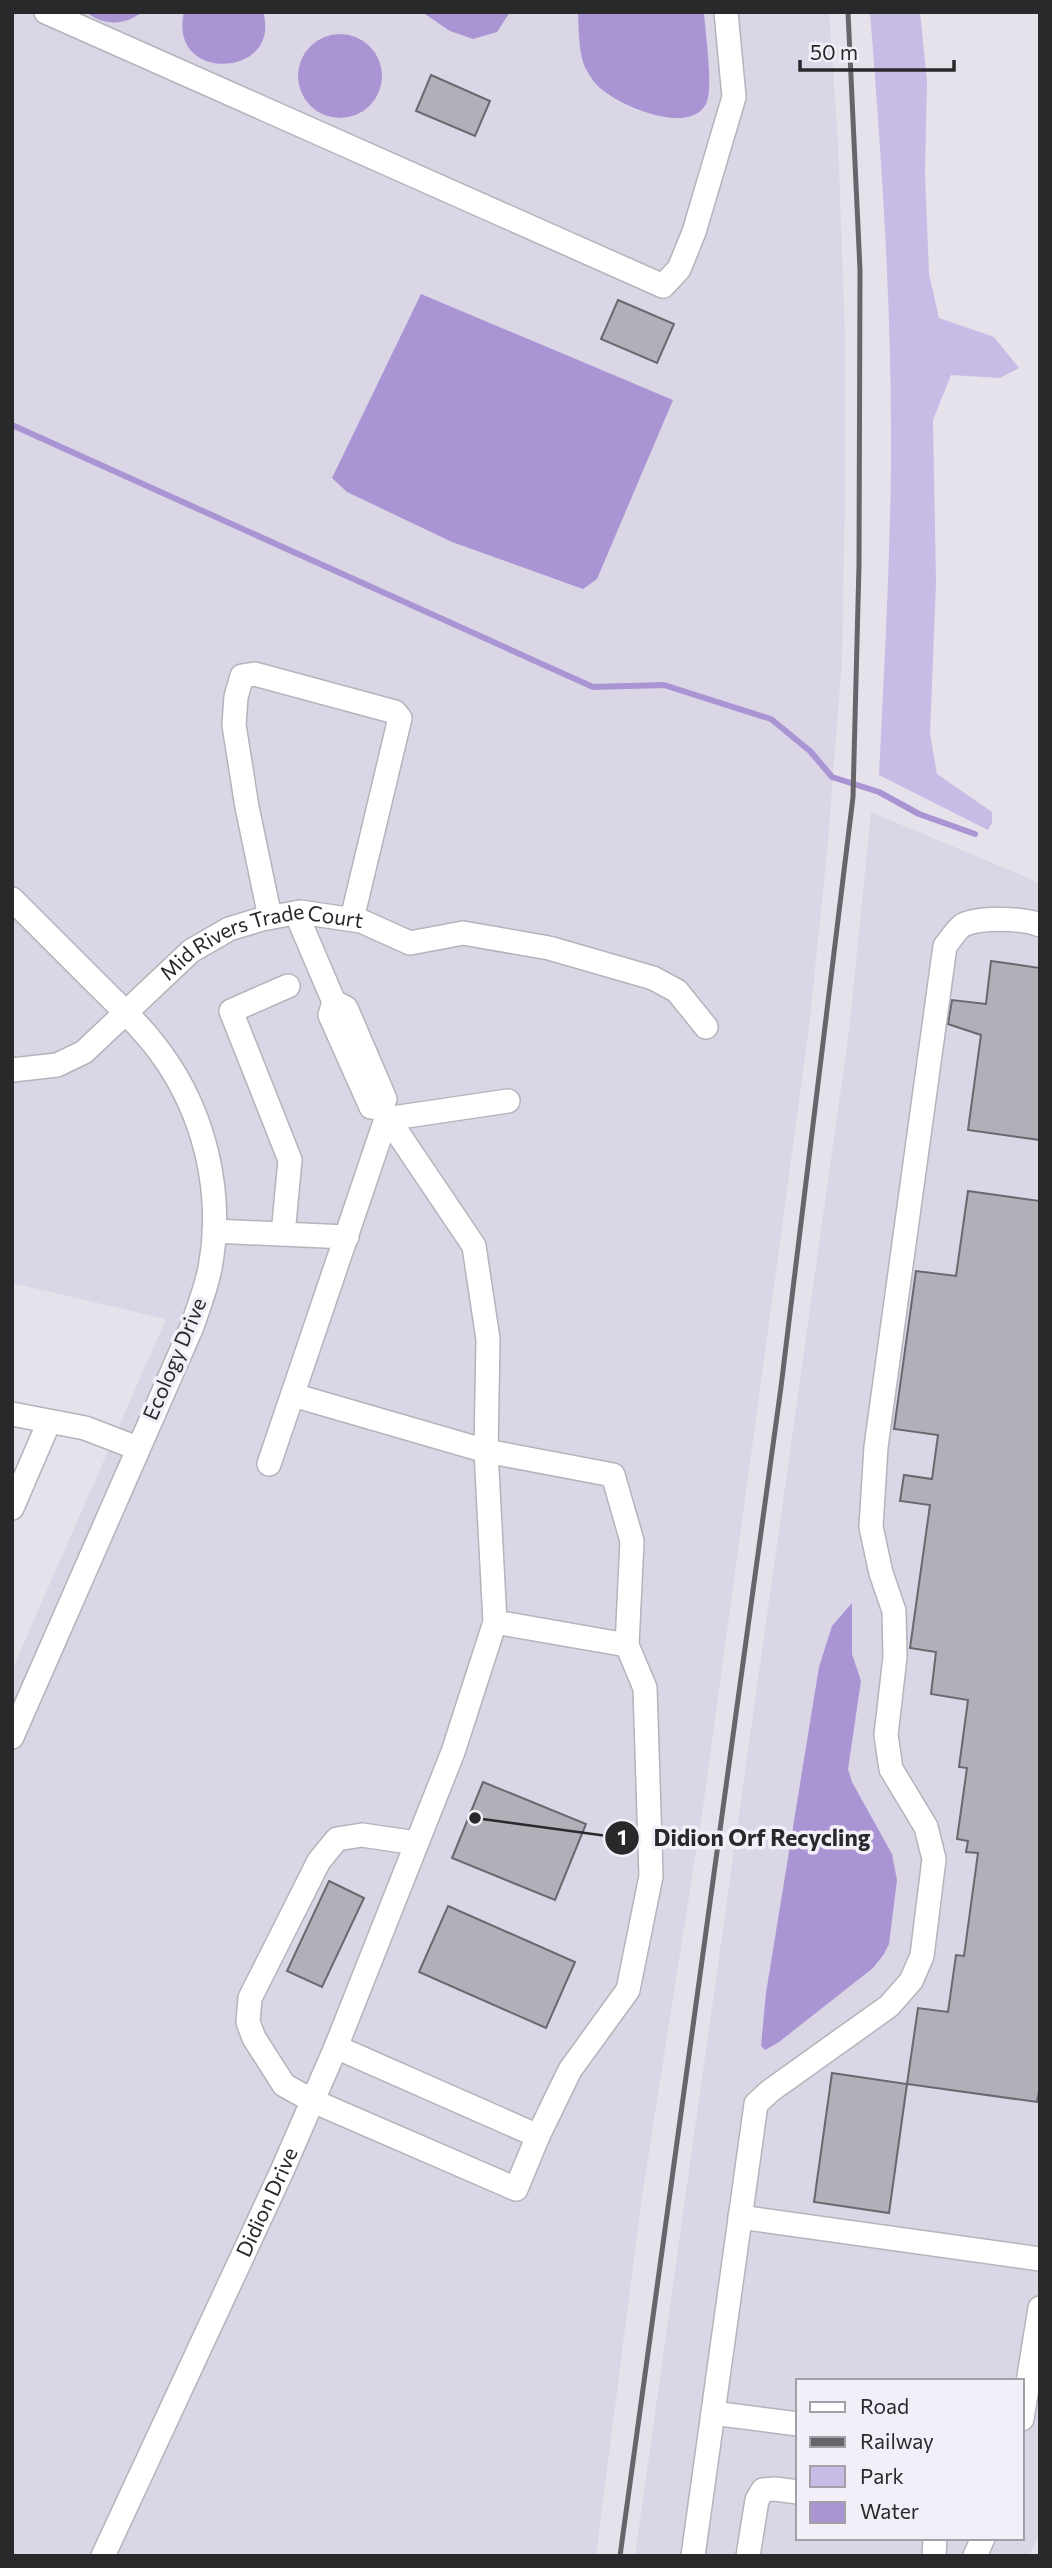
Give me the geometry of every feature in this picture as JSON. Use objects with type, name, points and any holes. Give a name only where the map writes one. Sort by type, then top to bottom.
[{"type":"street","points":[[46,12],[663,286],[679,269],[694,232],[734,97],[726,12]]},
{"type":"street","points":[[270,917],[247,807],[234,725],[236,697],[242,676],[255,674],[395,712],[400,718],[352,919]]},
{"type":"street","name":"Ecology Drive","points":[[12,899],[127,1013],[160,1051],[179,1082],[196,1116],[208,1153],[214,1231],[210,1268],[195,1319],[12,1737]]},
{"type":"street","points":[[270,1464],[347,1237],[384,1113],[385,1099],[346,1009],[334,1002],[296,913]]},
{"type":"street","name":"Mid Rivers Trade Court","points":[[12,1070],[57,1065],[84,1052],[191,951],[229,929],[270,917],[296,913],[329,914],[352,919],[410,943],[463,933],[549,948],[653,978],[677,991],[706,1027]]},
{"type":"street","points":[[693,2556],[756,2104],[770,2091],[889,2006],[911,1981],[922,1956],[934,1859],[926,1827],[891,1769],[886,1735],[895,1657],[894,1611],[881,1573],[871,1527],[876,1447],[945,946],[963,926],[988,920],[1031,922],[1040,925]]},
{"type":"street","points":[[283,1234],[290,1160],[231,1011],[288,986]]},
{"type":"street","points":[[384,1113],[508,1101]]},
{"type":"street","points":[[384,1113],[474,1246],[488,1339],[486,1451],[495,1622],[627,1645]]},
{"type":"street","points":[[214,1231],[347,1237]]},
{"type":"street","points":[[293,1395],[486,1451],[614,1475],[632,1541],[627,1645],[645,1688],[651,1876],[628,1990],[570,2070],[516,2189],[313,2101],[284,2085],[254,2038],[248,2022],[250,1998],[319,1861],[337,1839],[362,1835],[416,1843]]},
{"type":"street","points":[[12,1414],[85,1429],[137,1448]]},
{"type":"street","points":[[12,1508],[49,1422]]},
{"type":"street","name":"Didion Drive","points":[[103,2556],[336,2047],[453,1752],[495,1622]]},
{"type":"street","points":[[336,2047],[538,2136]]},
{"type":"street","points":[[740,2217],[1040,2259]]},
{"type":"street","points":[[1024,2407],[1040,2308]]},
{"type":"street","points":[[713,2413],[796,2424]]},
{"type":"street","points":[[748,2556],[757,2500],[763,2490],[796,2492]]},
{"type":"street","points":[[975,2556],[982,2540]]},
{"type":"shaded area","points":[[12,12],[829,12],[838,142],[845,335],[845,496],[842,660],[828,841],[810,1019],[785,1205],[704,1800],[641,2203],[596,2556],[12,2556],[12,1670],[166,1319],[12,1283]]},
{"type":"shaded area","points":[[871,812],[1040,883],[1040,2531],[1029,2556],[635,2556],[849,1031]]},
{"type":"green space","points":[[870,12],[920,12],[927,81],[925,173],[929,274],[939,318],[994,337],[1019,368],[1000,378],[951,375],[933,420],[936,583],[930,734],[937,774],[992,812],[992,823],[988,830],[879,775],[887,619],[891,406],[885,237]]},
{"type":"water","points":[[86,12],[142,12],[121,22],[107,22]]},
{"type":"water","points":[[184,12],[263,12],[265,34],[257,50],[242,60],[225,64],[207,61],[192,52],[183,35]]},
{"type":"water","points":[[422,12],[510,12],[497,32],[473,39],[450,31]]},
{"type":"water","points":[[578,12],[704,12],[709,73],[706,104],[697,113],[685,118],[670,118],[638,109],[610,95],[596,84],[584,65]]},
{"type":"water","points":[[340,34],[356,37],[370,46],[379,60],[382,76],[379,92],[370,106],[356,115],[340,118],[324,115],[310,106],[301,92],[298,76],[301,60],[310,46],[324,37]]},
{"type":"water","points":[[421,294],[673,400],[597,579],[583,589],[452,542],[347,492],[332,478]]},
{"type":"water","points":[[852,1603],[852,1654],[861,1681],[848,1769],[852,1782],[892,1854],[897,1880],[889,1944],[873,1968],[765,2050],[761,2046],[766,1993],[819,1667],[832,1626]]},
{"type":"building","points":[[431,75],[490,101],[475,136],[416,111]]},
{"type":"building","points":[[618,300],[674,324],[657,363],[601,339]]},
{"type":"building","points":[[991,961],[1040,968],[1040,1140],[968,1130],[981,1035],[948,1024],[952,1000],[986,1004]]},
{"type":"building","points":[[968,1191],[1040,1201],[1040,2086],[1037,2102],[907,2084],[918,2008],[948,2012],[956,1955],[964,1956],[978,1853],[966,1852],[968,1841],[957,1839],[967,1768],[959,1767],[968,1700],[931,1694],[936,1652],[910,1648],[930,1505],[900,1501],[904,1475],[932,1479],[938,1435],[894,1429],[916,1271],[956,1276]]},
{"type":"building","points":[[483,1782],[586,1824],[555,1900],[452,1858]]},
{"type":"building","points":[[329,1881],[364,1898],[322,1987],[287,1971]]},
{"type":"building","points":[[448,1906],[575,1962],[546,2028],[419,1972]]},
{"type":"building","points":[[832,2073],[907,2084],[889,2213],[814,2202]]},
{"type":"waterway","points":[[12,425],[593,687],[664,685],[771,719],[810,751],[832,777],[879,792],[919,814],[975,834]]},
{"type":"railway","points":[[620,2556],[781,1387],[853,797],[859,565],[860,270],[848,12]]},
{"type":"place","name":"Didion Orf Recycling","points":[[475,1818]]}]
